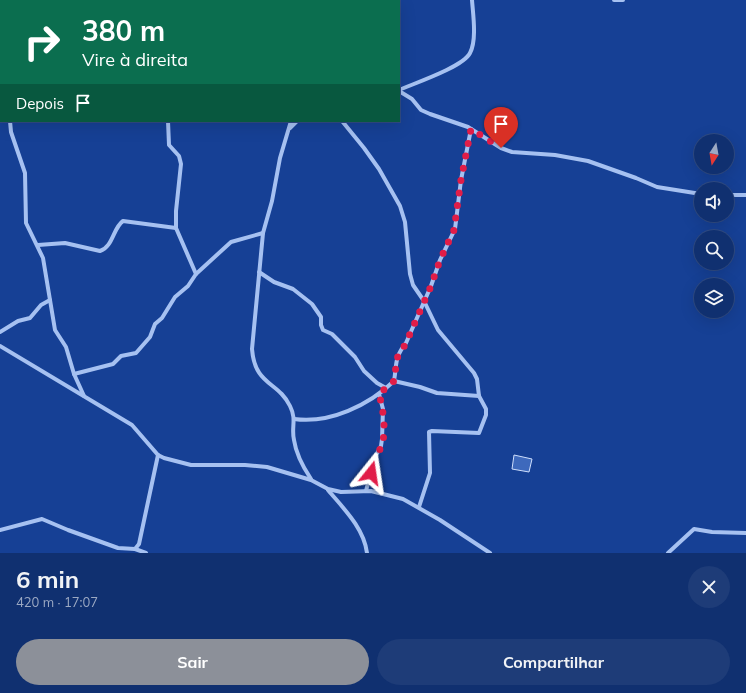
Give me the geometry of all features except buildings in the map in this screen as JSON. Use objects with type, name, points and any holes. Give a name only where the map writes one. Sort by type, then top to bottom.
[{"type":"street","points":[[400,91],[464,61],[470,53],[473,43],[472,0]]},
{"type":"street","points":[[614,0],[623,0]]},
{"type":"street","points":[[400,92],[412,99],[421,110],[461,124],[501,148],[512,152],[555,155],[588,161],[656,187],[694,193]]},
{"type":"street","points":[[10,122],[11,132],[25,172],[26,223],[43,258],[55,330],[66,347],[74,374],[84,396]]},
{"type":"street","points":[[168,122],[169,145],[179,156],[181,164],[176,211],[176,228],[196,274]]},
{"type":"street","points":[[291,122],[280,158],[272,201],[263,233],[252,349],[253,358],[260,376],[286,399],[294,419],[293,438],[296,448],[301,464],[311,480]]},
{"type":"street","points":[[289,128],[296,122]]},
{"type":"street","points":[[343,122],[360,142],[379,169],[398,202],[406,222],[410,280],[424,301],[438,330],[474,373],[477,379],[480,396],[486,409],[486,415],[479,433],[430,432],[430,473],[420,507]]},
{"type":"street","points":[[294,419],[317,420],[356,408],[379,394],[394,381],[397,358],[406,343],[454,230],[461,180],[471,129]]},
{"type":"street","points":[[734,196],[746,195]]},
{"type":"street","points":[[38,245],[65,243],[100,251],[107,246],[118,226],[123,221],[176,228]]},
{"type":"street","points":[[74,374],[113,364],[121,356],[136,353],[150,337],[155,324],[162,318],[175,297],[188,286],[196,274],[231,242],[263,233]]},
{"type":"street","points":[[259,272],[274,282],[293,289],[312,304],[321,317],[320,325],[323,330],[332,334],[355,357],[364,371],[377,383],[386,388]]},
{"type":"street","points":[[0,332],[18,321],[30,318],[41,305],[50,300]]},
{"type":"street","points":[[0,346],[132,425],[158,455],[164,458],[191,465],[245,465],[267,467],[311,480],[328,489],[341,492],[366,491],[383,493],[403,499],[420,507],[490,553]]},
{"type":"street","points":[[394,381],[420,387],[437,393],[480,396]]},
{"type":"street","points":[[366,491],[374,459],[381,446],[382,439],[383,409],[379,394]]},
{"type":"street","points":[[135,549],[139,544],[158,455]]},
{"type":"street","points":[[328,489],[358,528],[366,543],[367,553]]},
{"type":"street","points":[[0,530],[42,519],[118,551],[135,549],[146,553]]},
{"type":"street","points":[[668,553],[694,529],[712,532],[746,532]]},
{"type":"route","points":[[371,473],[374,459],[381,446],[382,439],[383,409],[379,394],[394,381],[394,368],[400,350],[406,343],[454,230],[461,180],[471,129],[501,148]]}]
